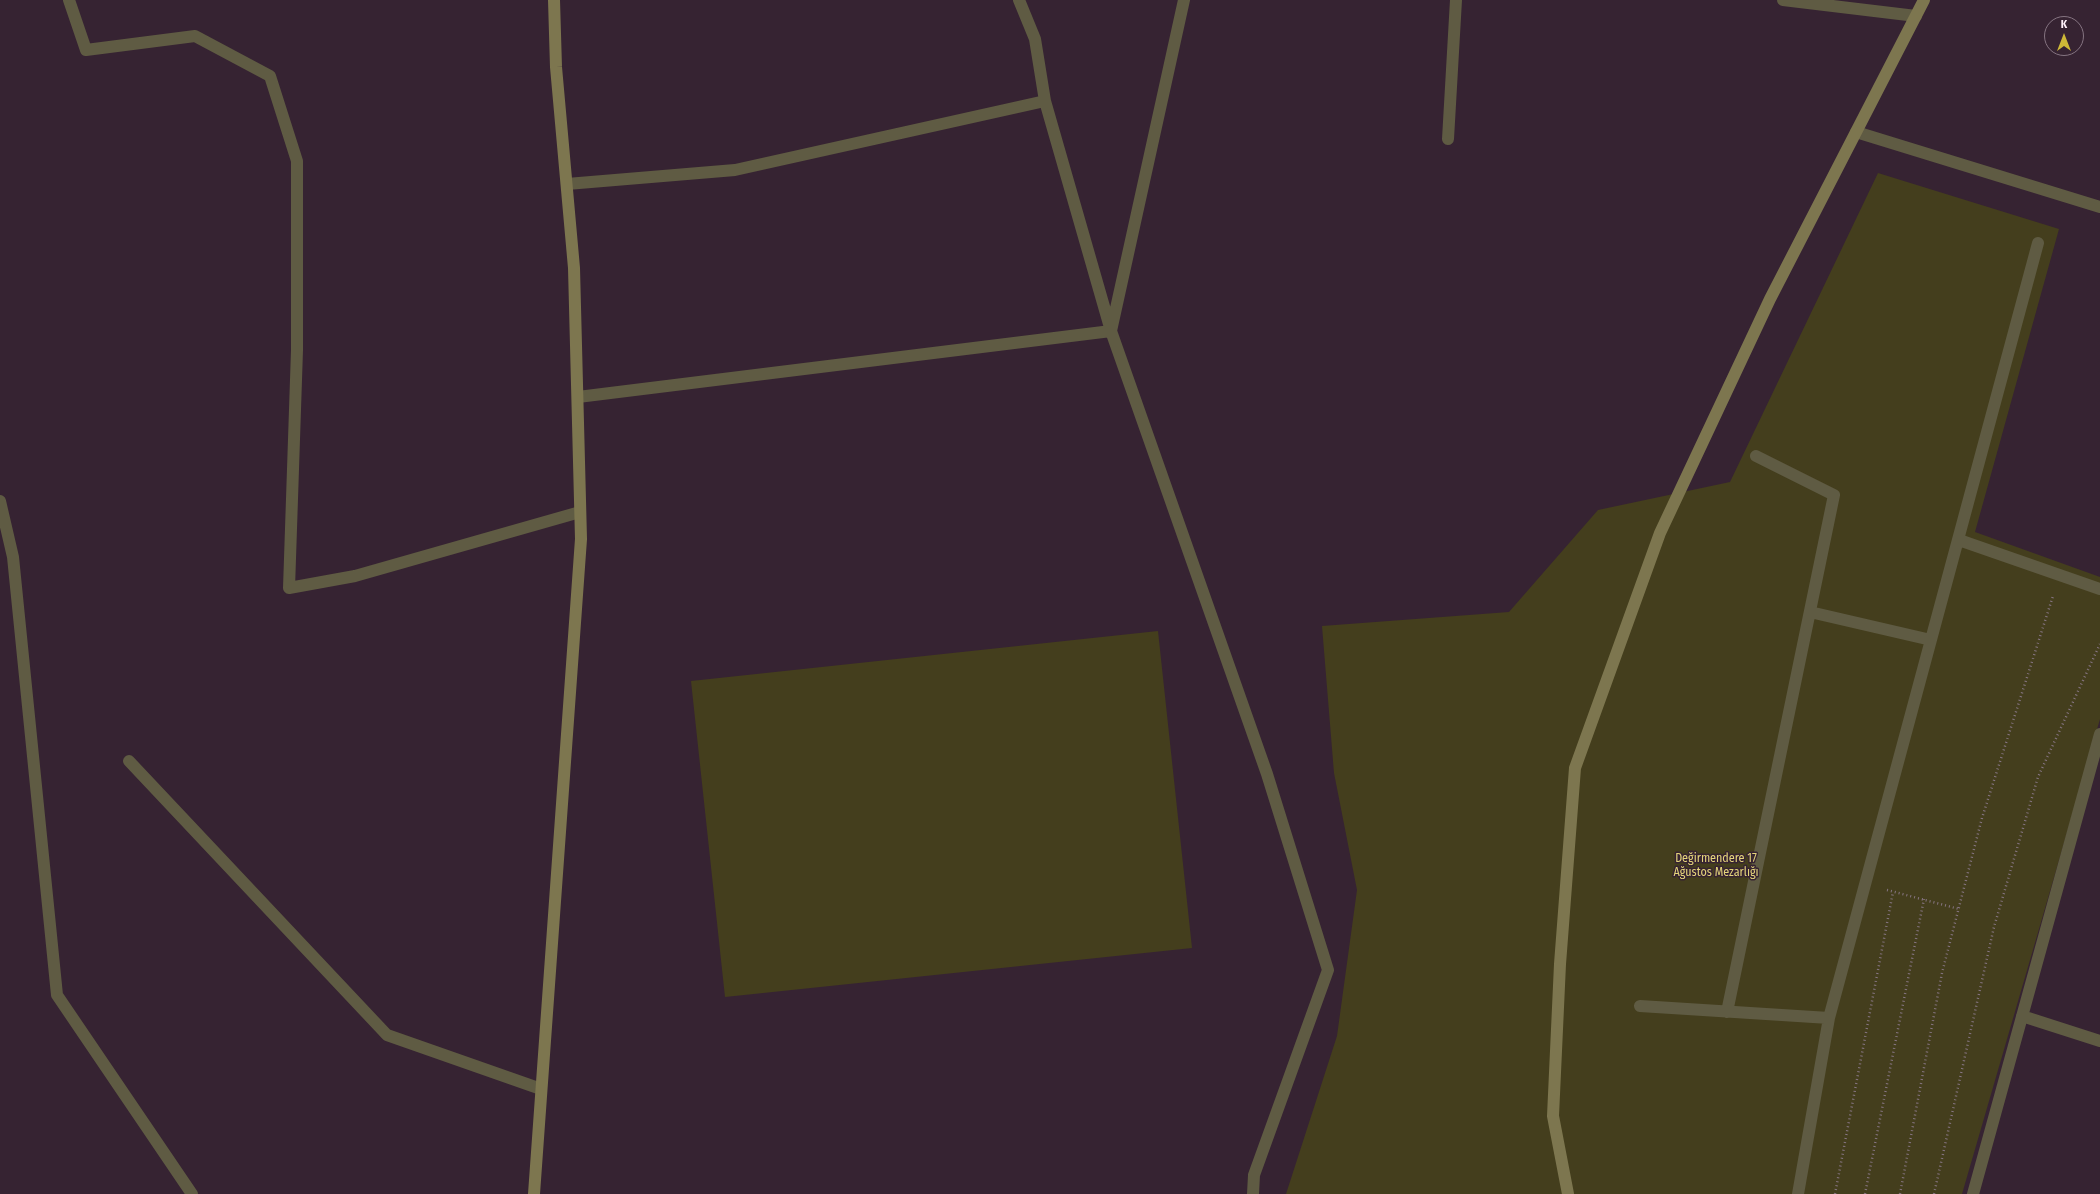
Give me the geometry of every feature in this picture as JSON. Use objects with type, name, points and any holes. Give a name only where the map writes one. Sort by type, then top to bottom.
[{"type":"street","points":[[68,0],[86,50],[195,36],[270,76],[297,161],[297,350],[289,588],[355,576],[580,512]]},
{"type":"street","points":[[534,1194],[581,539],[574,268],[556,67],[554,0]]},
{"type":"street","points":[[1019,0],[1034,39],[1045,101],[1111,330],[1267,774],[1328,970],[1254,1175],[1253,1194]]},
{"type":"street","points":[[1111,330],[1184,0]]},
{"type":"street","points":[[1448,139],[1456,0]]},
{"type":"street","points":[[1783,0],[1916,16]]},
{"type":"street","points":[[1568,1194],[1553,1116],[1560,964],[1575,768],[1660,532],[1770,299],[1924,0]]},
{"type":"street","points":[[567,184],[735,170],[1045,101]]},
{"type":"street","points":[[1856,132],[2100,207]]},
{"type":"street","points":[[1798,1194],[1828,1018],[1959,540],[2038,243]]},
{"type":"street","points":[[578,397],[1111,330]]},
{"type":"street","points":[[1727,1012],[1834,495],[1756,456]]},
{"type":"street","points":[[0,501],[13,557],[57,995],[192,1194]]},
{"type":"street","points":[[1959,540],[2100,589]]},
{"type":"street","points":[[1810,612],[1931,640]]},
{"type":"street","points":[[1973,1194],[2100,734]]},
{"type":"street","points":[[129,761],[387,1035],[541,1089]]},
{"type":"street","points":[[1640,1006],[1828,1018]]},
{"type":"street","points":[[2022,1016],[2100,1042]]},
{"type":"path","points":[[1900,1194],[1942,973],[1982,818],[2059,575]]},
{"type":"path","points":[[1934,1194],[1994,927],[2038,777],[2100,644]]},
{"type":"path","points":[[1865,884],[1959,909]]},
{"type":"path","points":[[1835,1194],[1893,892]]},
{"type":"path","points":[[1865,1194],[1924,899]]},
{"type":"green space","name":"Değirmendere 17 Ağustos Mezarlığı","points":[[1878,173],[2059,229],[1975,532],[2100,577],[2100,719],[1962,1194],[1286,1194],[1337,1036],[1357,890],[1334,773],[1322,626],[1509,612],[1598,510],[1730,482]]},
{"type":"green space","points":[[1158,631],[1192,948],[725,997],[691,681]]}]
